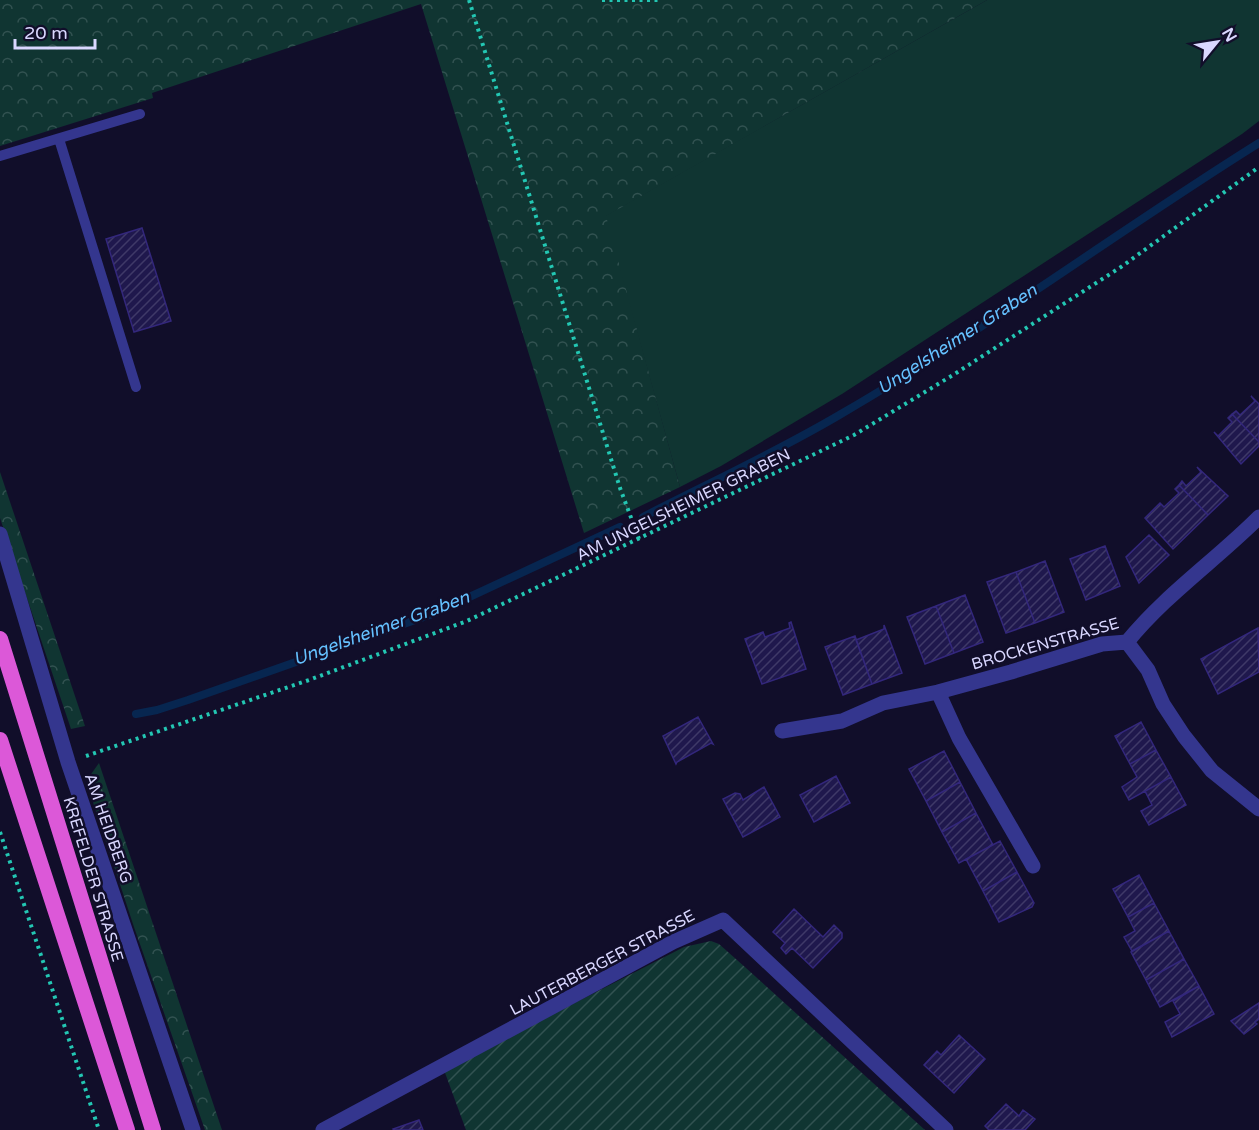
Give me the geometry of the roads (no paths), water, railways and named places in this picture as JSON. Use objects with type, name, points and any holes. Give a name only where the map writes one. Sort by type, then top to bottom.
[{"type":"highway","name":"KREFELDER STRASSE","points":[[0,639],[153,1130]]},
{"type":"highway","points":[[0,740],[127,1130]]},
{"type":"street","name":"BROCKENSTRASSE","points":[[782,731],[842,721],[883,703],[938,692],[1101,644],[1127,642],[1146,619],[1188,580],[1229,547],[1259,517]]},
{"type":"street","name":"AM HEIDBERG","points":[[0,534],[68,762],[193,1130]]},
{"type":"street","points":[[1127,642],[1148,670],[1163,704],[1184,736],[1212,771],[1259,809]]},
{"type":"street","points":[[938,692],[959,738],[1033,866]]},
{"type":"street","name":"LAUTERBERGER STRASSE","points":[[323,1130],[673,942],[723,920],[946,1130]]},
{"type":"lane","points":[[0,156],[140,114]]},
{"type":"lane","points":[[59,139],[136,387]]},
{"type":"waterway","name":"Ungelsheimer Graben","points":[[643,517],[792,441],[894,382],[1259,143]]},
{"type":"waterway","name":"Ungelsheimer Graben","points":[[136,714],[188,700],[435,613],[620,527]]}]
